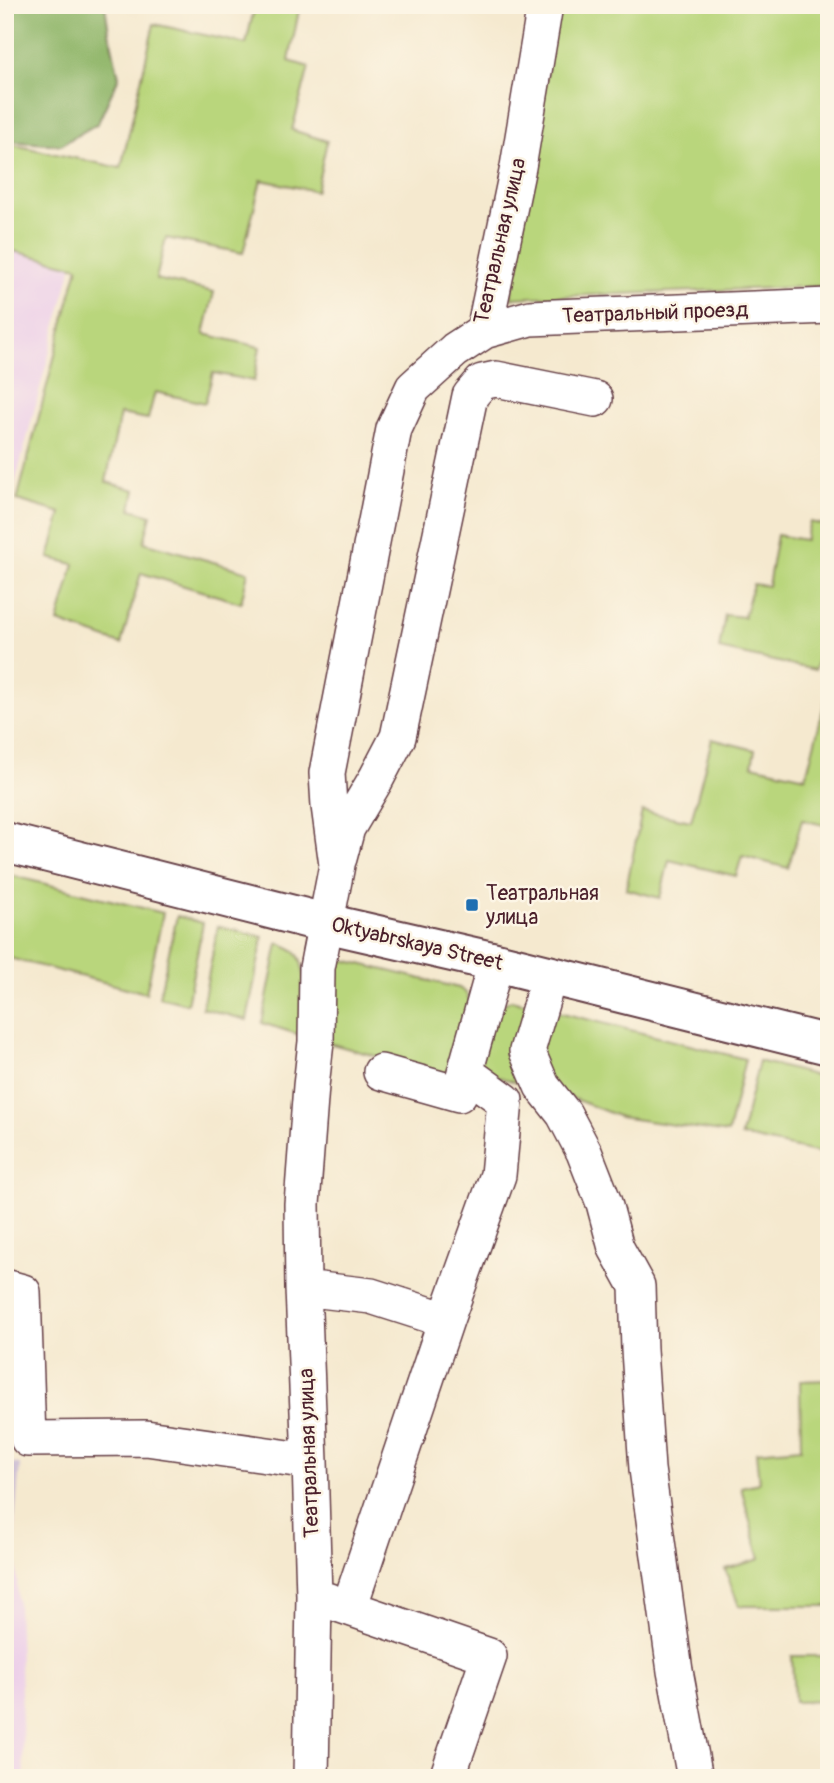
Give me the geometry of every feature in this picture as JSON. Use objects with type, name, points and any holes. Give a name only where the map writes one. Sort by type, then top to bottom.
[{"type":"main road","name":"Oktyabrskaya Street","points":[[5,842],[325,923],[496,962],[829,1045]]},
{"type":"street","name":"Театральная улица","points":[[311,1778],[314,1596],[302,1204],[310,1086],[316,1042],[317,968],[337,865],[328,806],[327,773],[394,429],[413,388],[455,350],[484,331],[518,167],[545,5]]},
{"type":"street","name":"Театральный проезд","points":[[484,331],[530,318],[829,306]]},
{"type":"street","points":[[337,865],[346,828],[398,737],[470,396],[482,382],[496,379],[594,399]]},
{"type":"street","points":[[381,1072],[459,1094],[496,962]]},
{"type":"street","points":[[549,976],[527,1051],[542,1086],[564,1114],[584,1152],[604,1203],[616,1248],[637,1286],[647,1469],[675,1671],[695,1778]]},
{"type":"street","points":[[349,1608],[498,1175],[505,1101],[465,1072]]},
{"type":"street","points":[[5,1287],[23,1292],[17,1442],[146,1438],[310,1461]]},
{"type":"street","points":[[303,1288],[371,1296],[446,1320]]},
{"type":"street","points":[[314,1596],[489,1656],[447,1778]]},
{"type":"shaded area","points":[[5,250],[72,266],[5,522]]},
{"type":"shaded area","points":[[5,1463],[20,1464],[15,1519],[5,1518]]},
{"type":"shaded area","points":[[5,1518],[15,1519],[24,1778],[5,1778]]},
{"type":"green space","points":[[5,5],[105,5],[119,77],[98,123],[61,145],[5,141]]},
{"type":"green space","points":[[238,5],[300,5],[289,61],[309,67],[292,130],[327,141],[316,191],[261,180],[243,253],[166,238],[156,279],[214,292],[204,334],[260,347],[254,381],[213,373],[205,403],[155,392],[148,419],[120,414],[106,482],[135,490],[131,509],[151,515],[144,542],[248,572],[241,603],[141,573],[121,644],[58,622],[74,564],[49,558],[61,513],[17,500],[78,267],[5,249],[5,143],[121,168],[154,24],[246,44],[254,9]]},
{"type":"green space","points":[[558,5],[829,5],[829,286],[511,298]]},
{"type":"green space","points":[[810,522],[829,526],[829,597],[815,670],[719,649],[725,615],[744,617],[753,584],[768,586],[777,535],[805,540]]},
{"type":"green space","points":[[829,686],[829,826],[802,820],[788,868],[742,856],[736,876],[669,860],[660,898],[626,889],[642,811],[691,821],[712,739],[755,750],[752,765],[806,777]]},
{"type":"green space","points":[[5,874],[163,913],[146,993],[5,957]]},
{"type":"green space","points":[[177,916],[203,923],[187,1004],[159,997]]},
{"type":"green space","points":[[218,926],[263,937],[247,1020],[202,1008]]},
{"type":"green space","points":[[278,943],[293,950],[301,961],[305,981],[307,1037],[262,1023]]},
{"type":"green space","points":[[344,960],[459,988],[466,993],[470,1001],[451,1077],[325,1042],[333,966]]},
{"type":"green space","points":[[511,1000],[745,1059],[728,1133],[620,1117],[567,1096],[476,1071],[497,1008]]},
{"type":"green space","points":[[759,1061],[829,1079],[829,1155],[741,1136]]},
{"type":"green space","points":[[829,1380],[829,1606],[739,1606],[725,1569],[760,1559],[741,1487],[759,1483],[756,1452],[801,1448],[800,1381]]},
{"type":"green space","points":[[792,1656],[829,1656],[829,1701],[794,1702]]},
{"type":"place","name":"Театральная улица","points":[[472,905]]}]
